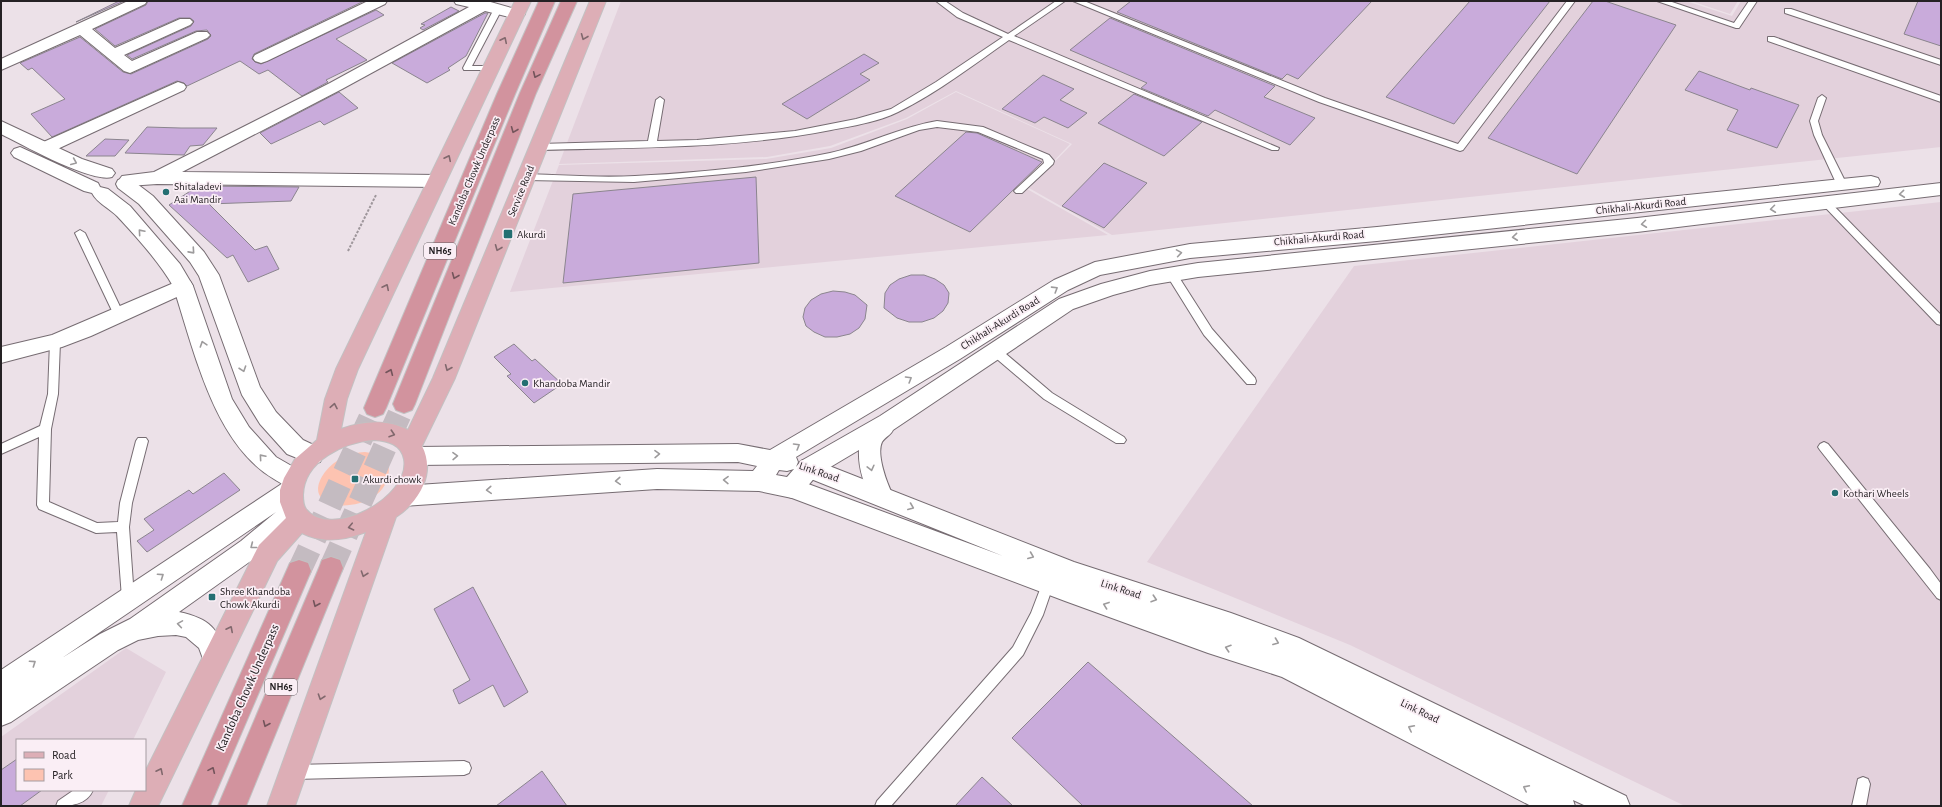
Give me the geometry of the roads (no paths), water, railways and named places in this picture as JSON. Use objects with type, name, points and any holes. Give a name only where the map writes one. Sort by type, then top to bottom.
[{"type":"highway","name":"Kandoba Chowk Underpass","points":[[375,408],[506,94],[547,1]]},
{"type":"highway","name":"Kandoba Chowk Underpass","points":[[404,404],[528,94],[569,1]]},
{"type":"highway","name":"NH65","points":[[232,806],[331,568]]},
{"type":"highway","name":"Kandoba Chowk Underpass","points":[[196,806],[299,571]]},
{"type":"main road","name":"Service Road","points":[[413,451],[598,1]]},
{"type":"main road","points":[[319,450],[347,369],[520,8]]},
{"type":"main road","points":[[1,126],[76,163],[106,173],[127,173],[126,182],[114,191],[96,190]]},
{"type":"main road","points":[[1,143],[96,190],[123,211],[172,269],[183,286],[222,402],[242,433],[295,500],[308,525],[319,529],[344,529],[371,521],[395,504]]},
{"type":"main road","points":[[96,190],[95,180],[106,173]]},
{"type":"main road","name":"Chikhali-Akurdi Road","points":[[759,481],[775,458],[953,353],[1061,285],[1095,269],[1136,260],[1190,251],[1377,234],[1941,176]]},
{"type":"main road","points":[[126,182],[146,200],[197,257],[209,275],[250,389],[268,418],[295,447],[319,450]]},
{"type":"main road","name":"Chikhali-Akurdi Road","points":[[792,488],[809,468],[888,422],[1066,304],[1108,289],[1171,274],[1275,261],[1637,225],[1941,189]]},
{"type":"main road","points":[[880,495],[875,485],[869,461],[871,439],[888,422]]},
{"type":"main road","points":[[143,806],[215,658],[295,500],[298,471],[319,450],[350,434],[374,430],[395,434],[403,438],[413,451],[417,464],[414,478],[395,504],[281,806]]},
{"type":"main road","name":"Link Road","points":[[413,451],[604,454],[738,453],[775,458],[809,468],[880,495],[1061,582],[1231,625],[1290,648],[1616,806]]},
{"type":"main road","name":"Link Road","points":[[395,504],[657,479],[759,481],[792,488],[1061,582],[1208,641],[1288,667],[1561,806]]},
{"type":"main road","points":[[1,685],[128,598],[295,500]]},
{"type":"main road","points":[[1,713],[109,642],[134,629],[250,548],[295,500]]},
{"type":"main road","points":[[134,629],[158,624],[176,623],[193,627],[209,641],[215,658]]},
{"type":"street","points":[[1,66],[140,1]]},
{"type":"street","points":[[261,58],[380,1]]},
{"type":"street","points":[[461,1],[492,7],[520,8]]},
{"type":"street","points":[[157,178],[492,7]]},
{"type":"street","points":[[113,54],[185,22]]},
{"type":"street","points":[[81,28],[130,68],[202,35]]},
{"type":"street","points":[[45,148],[178,87]]},
{"type":"street","points":[[126,182],[157,178],[437,181]]},
{"type":"street","points":[[1,355],[55,342],[183,286]]},
{"type":"lane","points":[[940,1],[960,15],[1275,148]]},
{"type":"lane","points":[[539,147],[697,143],[795,134],[857,122],[894,111],[939,84],[1061,1]]},
{"type":"lane","points":[[1077,1],[1322,100],[1460,148],[1571,1]]},
{"type":"lane","points":[[1661,1],[1736,26],[1753,1]]},
{"type":"lane","points":[[491,68],[468,68],[492,7]]},
{"type":"lane","points":[[1788,11],[1941,63]]},
{"type":"lane","points":[[1771,39],[1941,99]]},
{"type":"lane","points":[[1822,98],[1814,121],[1818,136],[1842,185]]},
{"type":"lane","points":[[652,144],[660,100]]},
{"type":"lane","points":[[526,177],[634,179],[746,169],[828,156],[858,149],[917,127],[937,124],[980,129],[1046,157],[1049,161],[1048,164],[1019,191]]},
{"type":"lane","points":[[1825,202],[1941,321]]},
{"type":"lane","points":[[80,233],[119,315]]},
{"type":"lane","points":[[1171,274],[1208,332],[1251,381]]},
{"type":"lane","points":[[55,342],[53,394],[45,429],[43,505],[96,528],[123,527]]},
{"type":"lane","points":[[995,351],[1048,396],[1120,440]]},
{"type":"lane","points":[[1,449],[45,429]]},
{"type":"lane","points":[[128,598],[123,527],[126,504],[142,441]]},
{"type":"lane","points":[[1824,447],[1926,573],[1941,594]]},
{"type":"lane","points":[[882,806],[1018,651],[1038,614],[1061,582]]},
{"type":"lane","points":[[294,772],[464,768]]},
{"type":"lane","points":[[1859,806],[1863,784]]},
{"type":"lane","points":[[63,806],[85,791]]},
{"type":"tunnel","points":[[331,568],[404,404]]},
{"type":"tunnel","points":[[299,571],[375,408]]},
{"type":"place","name":"Shitaladevi Aai Mandir","points":[[166,192]]},
{"type":"place","name":"Akurdi","points":[[508,234]]},
{"type":"place","name":"Khandoba Mandir","points":[[525,383]]},
{"type":"place","name":"Akurdi chowk","points":[[355,479]]},
{"type":"place","name":"Kothari Wheels","points":[[1835,493]]},
{"type":"place","name":"Shree Khandoba Chowk Akurdi","points":[[212,597]]}]
